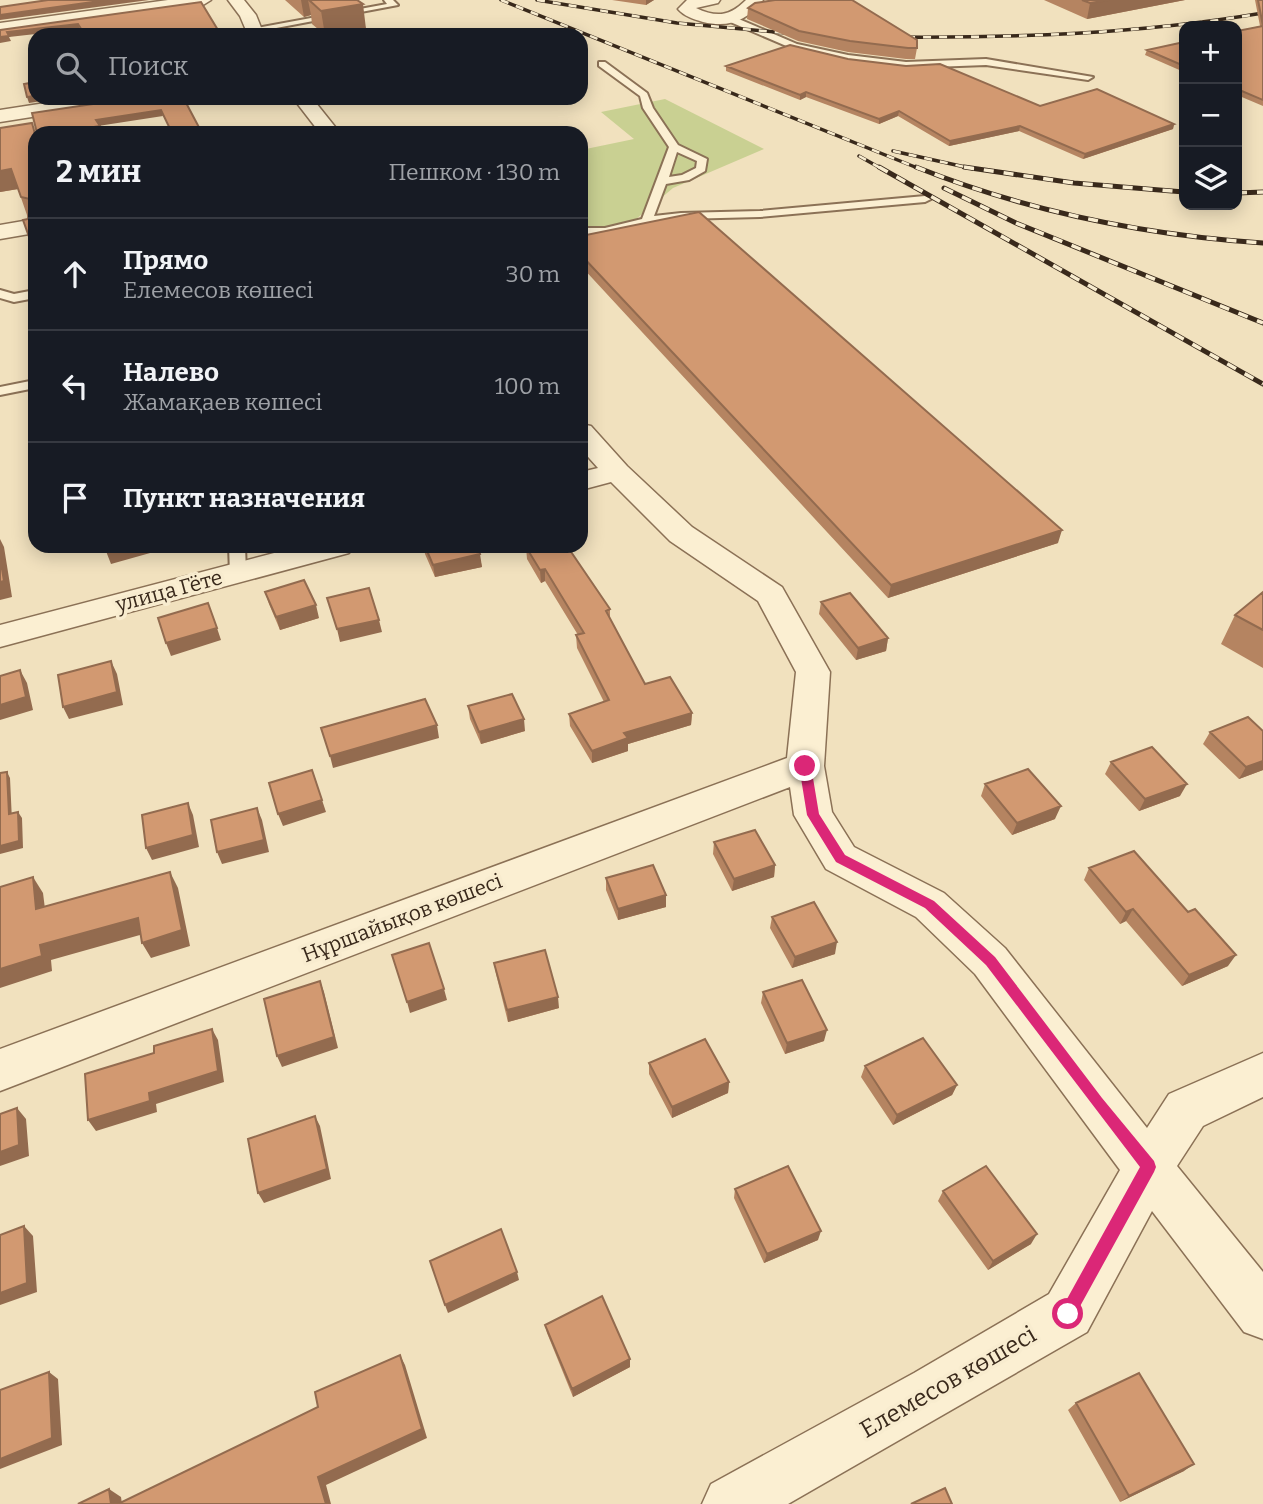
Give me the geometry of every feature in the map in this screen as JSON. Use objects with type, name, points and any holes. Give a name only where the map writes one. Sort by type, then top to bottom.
[{"type":"street","points":[[0,28],[204,0]]},
{"type":"street","points":[[236,0],[254,28]]},
{"type":"street","points":[[712,0],[693,3],[686,9],[702,18],[730,19],[739,15],[755,0]]},
{"type":"street","points":[[0,116],[70,105]]},
{"type":"street","points":[[308,105],[324,126]]},
{"type":"street","points":[[0,232],[28,227]]},
{"type":"street","points":[[588,450],[599,477],[771,594],[813,672],[805,766],[813,815],[840,858],[930,905],[990,961],[1097,1103],[1263,1313]]},
{"type":"street","name":"улица Гёте","points":[[0,636],[237,559],[284,553]]},
{"type":"street","name":"Нұршайықов көшесі","points":[[0,1070],[805,766]]},
{"type":"street","name":"Елемесов көшесі","points":[[731,1504],[1068,1314],[1149,1167],[1186,1110],[1263,1074]]},
{"type":"lane","points":[[276,28],[394,5],[388,0]]},
{"type":"lane","points":[[730,19],[794,46],[848,58],[906,65],[986,62],[1088,78]]},
{"type":"lane","points":[[602,64],[644,96],[648,108],[674,147],[702,159],[701,169],[685,178],[663,181]]},
{"type":"lane","points":[[647,221],[674,147]]},
{"type":"lane","points":[[588,232],[606,231],[681,216],[760,214],[925,199]]},
{"type":"lane","points":[[0,294],[14,298],[28,295]]},
{"type":"lane","points":[[0,391],[28,385]]},
{"type":"green space","points":[[665,99],[764,149],[673,188],[635,220],[588,230],[588,149],[634,139],[601,112]]},
{"type":"building","points":[[48,0],[107,0],[0,15],[0,7]]},
{"type":"building","points":[[309,0],[357,0],[363,4],[321,11]]},
{"type":"building","points":[[775,0],[852,0],[917,40],[917,48],[850,41],[799,31],[748,8],[755,3]]},
{"type":"building","points":[[1082,0],[1109,0],[1090,3]]},
{"type":"building","points":[[1258,0],[1263,0],[1263,26]]},
{"type":"building","points":[[201,2],[217,28],[81,28],[78,24],[28,28],[7,32],[9,36],[0,37],[0,30]]},
{"type":"building","points":[[1263,26],[1263,100],[1242,91],[1242,30]]},
{"type":"building","points":[[1179,43],[1179,64],[1147,50]]},
{"type":"building","points":[[790,45],[848,59],[906,66],[940,64],[1040,106],[1097,89],[1174,124],[1085,154],[1020,126],[950,141],[899,111],[879,119],[806,92],[800,95],[726,66]]},
{"type":"building","points":[[28,83],[28,97],[27,97],[24,84]]},
{"type":"building","points":[[86,105],[187,105],[198,126],[169,126],[161,110],[96,120],[100,126],[35,126],[32,113]]},
{"type":"building","points":[[32,123],[33,126],[28,126],[28,199],[21,197],[11,169],[0,171],[0,128]]},
{"type":"building","points":[[699,212],[1062,530],[891,585],[588,262],[588,235]]},
{"type":"building","points":[[28,219],[28,234],[23,220]]},
{"type":"building","points":[[428,553],[480,554],[433,565]]},
{"type":"building","points":[[530,553],[572,553],[610,609],[606,611],[645,684],[670,677],[692,713],[624,733],[628,738],[592,751],[569,714],[609,700],[576,635],[584,633],[545,569],[540,570]]},
{"type":"building","points":[[0,557],[4,581],[0,582]]},
{"type":"building","points":[[304,580],[316,605],[276,617],[265,592]]},
{"type":"building","points":[[369,588],[379,620],[337,629],[327,598]]},
{"type":"building","points":[[1263,592],[1263,630],[1235,615]]},
{"type":"building","points":[[850,593],[888,638],[858,648],[821,602]]},
{"type":"building","points":[[208,603],[217,628],[166,643],[158,618]]},
{"type":"building","points":[[111,661],[117,692],[63,707],[58,675]]},
{"type":"building","points":[[20,670],[26,697],[0,705],[0,676]]},
{"type":"building","points":[[512,694],[524,719],[479,732],[468,706]]},
{"type":"building","points":[[425,699],[437,725],[330,756],[321,728]]},
{"type":"building","points":[[1248,717],[1263,731],[1263,761],[1246,767],[1210,732]]},
{"type":"building","points":[[1152,747],[1187,784],[1145,799],[1111,762]]},
{"type":"building","points":[[1028,769],[1061,806],[1017,823],[985,784]]},
{"type":"building","points":[[312,770],[322,800],[278,814],[269,783]]},
{"type":"building","points":[[7,772],[9,814],[18,812],[19,841],[0,846],[0,773]]},
{"type":"building","points":[[188,803],[193,835],[146,848],[142,815]]},
{"type":"building","points":[[257,808],[264,840],[217,852],[211,820]]},
{"type":"building","points":[[755,830],[775,865],[734,879],[714,842]]},
{"type":"building","points":[[1134,851],[1188,912],[1195,909],[1236,955],[1189,975],[1133,909],[1126,912],[1089,868]]},
{"type":"building","points":[[653,865],[666,895],[618,909],[606,878]]},
{"type":"building","points":[[170,872],[182,930],[142,943],[138,918],[40,945],[42,956],[0,969],[0,887],[33,877],[36,909]]},
{"type":"building","points":[[814,902],[837,942],[795,957],[772,917]]},
{"type":"building","points":[[429,943],[444,989],[407,1002],[392,955]]},
{"type":"building","points":[[545,950],[558,997],[507,1010],[494,963]]},
{"type":"building","points":[[802,980],[827,1030],[787,1043],[763,992]]},
{"type":"building","points":[[320,981],[334,1037],[277,1056],[264,999]]},
{"type":"building","points":[[212,1029],[218,1071],[149,1093],[150,1101],[88,1120],[85,1074],[154,1053],[154,1046]]},
{"type":"building","points":[[923,1038],[957,1085],[897,1115],[865,1066]]},
{"type":"building","points":[[705,1039],[729,1082],[672,1107],[649,1063]]},
{"type":"building","points":[[17,1108],[19,1145],[0,1152],[0,1114]]},
{"type":"building","points":[[315,1116],[327,1169],[258,1193],[248,1139]]},
{"type":"building","points":[[788,1166],[821,1231],[767,1254],[735,1189]]},
{"type":"building","points":[[986,1166],[1037,1234],[993,1261],[943,1191]]},
{"type":"building","points":[[24,1226],[27,1283],[0,1293],[0,1235]]},
{"type":"building","points":[[501,1229],[517,1272],[445,1305],[430,1261]]},
{"type":"building","points":[[602,1296],[630,1359],[572,1389],[545,1325]]},
{"type":"building","points":[[400,1355],[422,1429],[318,1477],[326,1504],[118,1504],[318,1407],[315,1392]]},
{"type":"building","points":[[49,1372],[52,1438],[0,1459],[0,1390]]},
{"type":"building","points":[[1139,1373],[1194,1464],[1129,1496],[1076,1403]]},
{"type":"building","points":[[945,1488],[952,1504],[911,1504]]},
{"type":"building","points":[[109,1489],[111,1504],[78,1504]]},
{"type":"railway","points":[[501,0],[570,28]]},
{"type":"railway","points":[[537,0],[677,23],[797,34]]},
{"type":"railway","points":[[891,37],[984,37],[1124,30],[1263,13]]},
{"type":"railway","points":[[588,35],[920,169]]},
{"type":"railway","points":[[893,151],[967,167]]},
{"type":"railway","points":[[859,156],[882,169]]},
{"type":"railway","points":[[879,167],[1263,384]]},
{"type":"railway","points":[[916,167],[1000,196],[1086,218],[1174,234],[1263,243]]},
{"type":"railway","points":[[967,167],[1074,183],[1179,192]]},
{"type":"railway","points":[[967,167],[974,169]]},
{"type":"railway","points":[[944,188],[1016,223],[1263,323]]},
{"type":"railway","points":[[1242,193],[1263,192]]},
{"type":"route","points":[[805,766],[813,815],[840,858],[930,905],[990,961],[1149,1167],[1068,1314]]}]
